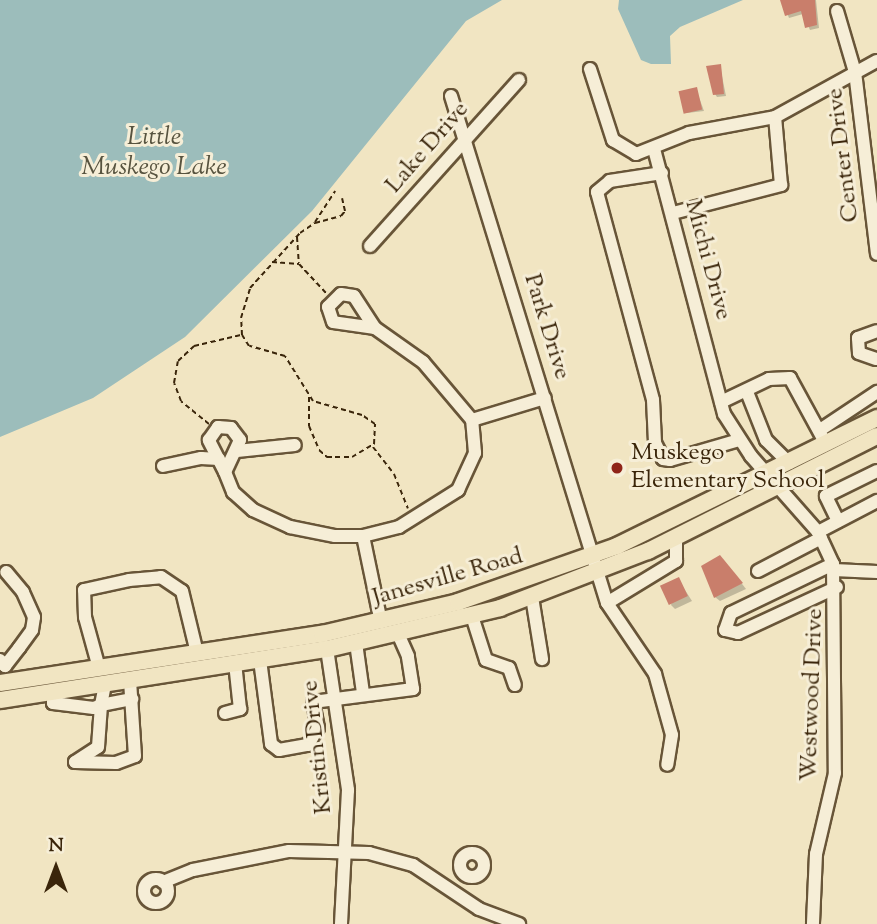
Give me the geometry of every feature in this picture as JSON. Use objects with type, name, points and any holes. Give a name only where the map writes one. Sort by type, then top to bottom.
[{"type":"main road","name":"Janesville Road","points":[[0,683],[51,683],[124,675],[199,661],[377,622],[520,583],[593,556],[771,480],[789,463],[877,418]]},
{"type":"main road","name":"Janesville Road","points":[[199,661],[235,663],[327,649],[472,616],[532,597],[598,572],[676,537],[830,442],[877,436]]},
{"type":"main road","points":[[352,644],[379,630],[377,622]]},
{"type":"main road","points":[[299,638],[327,649],[340,636],[377,622],[404,633]]},
{"type":"main road","name":"Janesville Road","points":[[0,700],[51,683]]},
{"type":"street","name":"Center Drive","points":[[837,11],[855,72],[877,254]]},
{"type":"street","points":[[590,69],[617,145],[636,154],[689,133],[775,117],[877,61]]},
{"type":"street","name":"Lake Drive","points":[[370,246],[519,80]]},
{"type":"street","name":"Park Drive","points":[[451,96],[462,143],[472,161],[607,603],[655,674],[672,735],[667,765]]},
{"type":"street","points":[[673,213],[781,186],[775,117]]},
{"type":"street","name":"Michi Drive","points":[[654,149],[721,402],[739,440],[771,480]]},
{"type":"street","points":[[662,173],[610,181],[597,192],[653,400],[654,443],[663,459],[670,460],[739,440]]},
{"type":"street","points":[[225,472],[240,440],[235,430],[215,429],[209,440],[229,486],[243,502],[278,523],[321,534],[363,536],[413,521],[449,498],[466,478],[475,453],[472,421],[423,362],[375,328],[354,296],[341,294],[332,299],[328,312],[337,325],[375,328]]},
{"type":"street","points":[[877,331],[858,338],[859,353],[877,359],[877,368]]},
{"type":"street","points":[[721,402],[747,392],[769,379],[790,377],[830,442],[877,393]]},
{"type":"street","points":[[747,392],[766,440],[789,463]]},
{"type":"street","points":[[472,421],[545,398]]},
{"type":"street","points":[[237,451],[295,445]]},
{"type":"street","points":[[163,466],[219,459]]},
{"type":"street","points":[[838,521],[826,496],[877,471]]},
{"type":"street","name":"Westwood Drive","points":[[771,480],[819,535],[834,567],[837,587],[835,772],[816,854],[813,924]]},
{"type":"street","points":[[758,571],[838,521],[877,501]]},
{"type":"street","points":[[363,536],[377,622]]},
{"type":"street","points":[[607,603],[676,561],[676,537]]},
{"type":"street","points":[[837,587],[738,633],[725,629],[731,612],[834,567],[877,572]]},
{"type":"street","points":[[0,660],[5,666],[33,630],[34,617],[23,592],[6,572]]},
{"type":"street","points":[[124,675],[132,699],[135,756],[116,763],[75,762],[98,747],[101,705],[102,676],[90,638],[84,590],[161,577],[182,591],[199,661]]},
{"type":"street","points":[[532,597],[542,659]]},
{"type":"street","points":[[472,616],[486,660],[509,668],[514,685]]},
{"type":"street","points":[[260,660],[267,730],[271,744],[279,750],[308,745],[315,738],[313,702],[363,693],[413,689],[404,633]]},
{"type":"street","points":[[352,644],[363,693]]},
{"type":"street","name":"Kristin Drive","points":[[327,649],[348,790],[341,924]]},
{"type":"street","points":[[225,713],[240,709],[235,663]]},
{"type":"street","points":[[51,683],[53,703],[62,706],[101,705],[132,699]]},
{"type":"street","points":[[163,882],[193,870],[262,855],[369,853],[405,862],[493,917],[519,924]]},
{"type":"street","points":[[454,891],[466,875]]},
{"type":"path","points":[[315,223],[319,209],[335,191]]},
{"type":"path","points":[[342,198],[345,211],[341,216],[315,223],[297,236],[250,288],[241,318],[242,335],[249,346],[285,356],[309,397],[309,426],[319,450],[327,457],[343,460],[372,446]]},
{"type":"path","points":[[297,236],[299,264],[332,299]]},
{"type":"path","points":[[271,262],[299,264]]},
{"type":"path","points":[[215,429],[181,401],[175,372],[178,361],[194,346],[242,335]]},
{"type":"path","points":[[309,397],[375,424],[372,446],[394,474],[413,521]]},
{"type":"water","name":"Little Muskego Lake","points":[[0,0],[502,0],[466,21],[312,211],[185,337],[93,398],[0,437]]},
{"type":"water","points":[[619,0],[743,0],[680,27],[670,36],[671,64],[651,64],[641,60],[618,9]]},
{"type":"building","points":[[780,0],[815,0],[817,25],[805,28],[801,11],[785,16]]},
{"type":"building","points":[[721,64],[724,94],[713,95],[706,66]]},
{"type":"building","points":[[697,87],[702,109],[684,114],[678,91]]},
{"type":"building","points":[[720,555],[743,583],[714,598],[701,566]]},
{"type":"building","points":[[679,577],[688,596],[669,605],[660,586]]},
{"type":"place","name":"Muskego Elementary School","points":[[617,468]]}]
